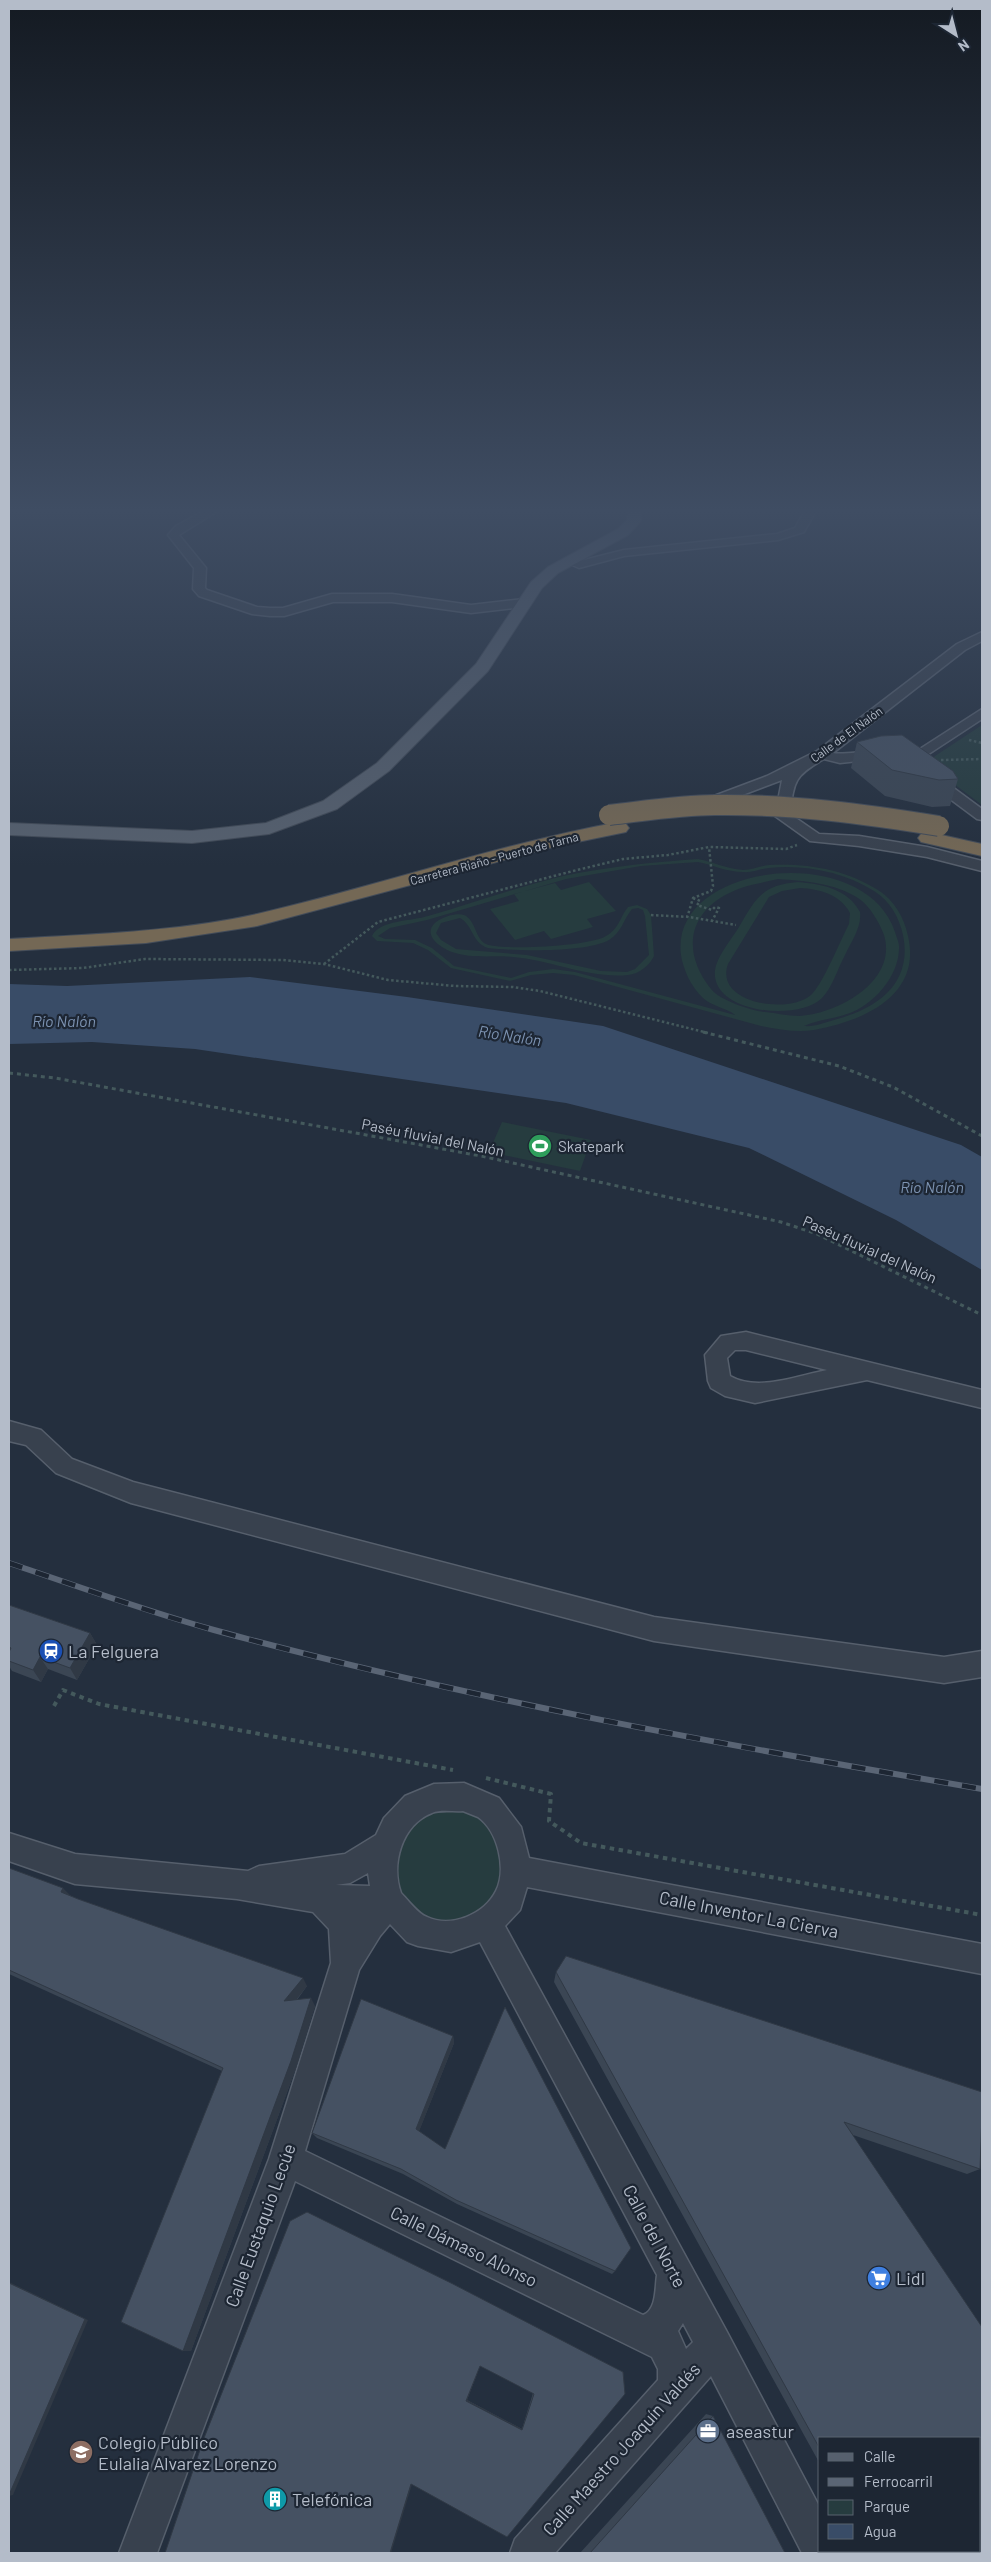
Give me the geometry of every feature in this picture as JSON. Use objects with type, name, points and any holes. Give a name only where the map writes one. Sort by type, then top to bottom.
[{"type":"highway","name":"Carretera Riaño - Puerto de Tarna","points":[[9,929],[224,910],[342,883],[539,828],[614,822],[764,818],[982,836]]},
{"type":"highway","name":"Carretera Riaño - Puerto de Tarna","points":[[9,945],[146,937],[257,920],[614,822]]},
{"type":"highway","name":"Carretera Riaño - Puerto de Tarna","points":[[934,832],[982,850]]},
{"type":"main road","points":[[9,829],[192,837],[269,828],[330,805],[383,767],[452,699],[482,667],[509,627]]},
{"type":"street","name":"Calle de El Nalón","points":[[719,799],[762,785],[800,768],[822,754],[961,647],[982,636]]},
{"type":"street","points":[[822,754],[847,759],[896,755],[916,756],[982,713]]},
{"type":"street","points":[[916,756],[914,762],[918,768],[982,816]]},
{"type":"street","points":[[800,768],[790,776],[787,783],[782,816],[815,838],[859,841],[927,852],[982,866]]},
{"type":"street","points":[[866,1371],[755,1394],[733,1389],[719,1381],[716,1355],[729,1342],[746,1342],[982,1399]]},
{"type":"street","points":[[9,1431],[33,1437],[64,1466],[132,1492],[654,1629],[944,1670],[982,1664]]},
{"type":"street","points":[[464,1797],[489,1808],[511,1837],[516,1870],[508,1899],[487,1924],[451,1938],[418,1931],[389,1900],[382,1870],[386,1844],[393,1828],[406,1814],[430,1799],[464,1797]]},
{"type":"street","points":[[237,1884],[350,1868],[386,1844]]},
{"type":"street","points":[[9,1847],[75,1869],[237,1884],[320,1898],[363,1902],[389,1900]]},
{"type":"street","name":"Calle Inventor La Cierva","points":[[516,1870],[982,1959]]},
{"type":"street","points":[[320,1898],[336,1911],[347,1936],[346,1963]]},
{"type":"street","name":"Calle Eustaquio Lecúe","points":[[138,2553],[286,2159],[346,1963],[369,1925],[389,1900]]},
{"type":"street","name":"Calle del Norte","points":[[487,1924],[714,2345],[818,2545]]},
{"type":"street","name":"Calle Dámaso Alonso","points":[[286,2159],[665,2344],[676,2368],[677,2386]]},
{"type":"street","points":[[642,2333],[660,2328],[669,2313],[675,2274]]},
{"type":"street","name":"Calle Maestro Joaquín Valdés","points":[[529,2553],[714,2345]]},
{"type":"path","points":[[916,756],[941,760],[982,759]]},
{"type":"path","points":[[324,964],[378,922],[623,859],[668,855],[709,848],[786,849],[815,838]]},
{"type":"path","points":[[693,898],[711,891],[713,886],[709,848]]},
{"type":"path","points":[[693,898],[700,901],[697,905],[712,910],[715,907],[719,908],[712,921]]},
{"type":"path","points":[[687,918],[693,898]]},
{"type":"path","points":[[651,915],[736,925]]},
{"type":"path","points":[[9,970],[84,968],[145,960],[283,960],[324,964],[388,980],[540,991],[838,1066],[893,1087],[982,1136]]},
{"type":"path","name":"Paséu fluvial del Nalón","points":[[9,1073],[55,1078],[481,1156],[781,1222],[817,1234],[982,1315]]},
{"type":"green space","points":[[982,725],[982,805],[938,772],[932,761],[935,756]]},
{"type":"green space","points":[[698,859],[743,870],[769,865],[811,866],[839,872],[878,890],[898,910],[908,936],[910,957],[906,975],[897,990],[885,1002],[851,1020],[814,1030],[794,1031],[761,1026],[574,975],[553,973],[531,975],[510,981],[451,968],[428,950],[413,943],[377,941],[372,936],[376,931],[389,924],[422,918],[563,876],[613,867]],"holes":[[[698,862],[737,872],[782,867],[823,871],[850,879],[874,891],[893,910],[903,935],[905,952],[897,981],[888,992],[864,1009],[823,1023],[804,1026],[847,1014],[867,1004],[884,988],[890,978],[895,968],[899,946],[895,932],[877,903],[847,884],[811,874],[772,874],[736,883],[705,899],[686,924],[681,955],[691,983],[706,1001],[735,1015],[575,972],[553,969],[529,972],[511,978],[454,966],[432,948],[415,940],[385,939],[378,936],[390,928],[427,920],[566,879],[641,866]],[[778,879],[830,886],[849,893],[862,901],[877,920],[884,935],[886,952],[882,967],[874,980],[847,1002],[814,1014],[799,1016],[759,1011],[721,997],[711,989],[701,973],[695,958],[693,943],[695,929],[701,917],[711,905],[724,896],[741,888]]]},
{"type":"green space","points":[[589,882],[616,911],[587,919],[593,927],[551,939],[544,931],[515,940],[490,909],[519,901],[514,894],[555,883],[561,890]]},
{"type":"green space","points":[[798,882],[825,886],[849,898],[860,912],[858,929],[832,983],[822,998],[810,1005],[794,1010],[758,1009],[740,1004],[726,996],[717,985],[715,970],[718,959],[750,908],[761,895],[776,886]],"holes":[[[800,888],[822,891],[835,897],[841,901],[850,913],[849,924],[821,982],[811,995],[800,1001],[786,1004],[756,1002],[742,996],[732,988],[727,977],[728,964],[769,897],[782,891]]]},
{"type":"green space","points":[[637,905],[647,909],[651,915],[654,956],[644,969],[628,975],[585,972],[513,957],[459,954],[441,946],[434,940],[431,933],[433,925],[440,919],[460,914],[468,917],[482,942],[486,944],[510,947],[566,945],[597,940],[606,936],[617,926],[628,907]],"holes":[[[638,908],[643,910],[649,955],[635,969],[627,972],[601,971],[527,955],[456,949],[441,940],[436,933],[441,923],[460,918],[468,925],[479,942],[488,948],[515,950],[567,949],[584,947],[609,940],[620,930],[632,909]]]},
{"type":"green space","name":"Skatepark","points":[[502,1122],[591,1140],[580,1171],[489,1152]]},
{"type":"green space","points":[[464,1797],[511,1837],[509,1899],[451,1937],[390,1903],[393,1828]]},
{"type":"water","name":"Río Nalón","points":[[250,977],[407,997],[603,1026],[961,1145],[982,1157],[982,1270],[896,1220],[749,1148],[566,1103],[195,1049],[92,1042],[9,1044],[9,984],[67,986]]},
{"type":"building","points":[[902,735],[953,771],[958,779],[939,780],[892,770],[857,742],[881,736]]},
{"type":"building","name":"La Felguera","points":[[9,1605],[90,1633],[70,1668],[40,1657],[33,1670],[9,1661],[11,1648],[9,1647]]},
{"type":"building","points":[[9,1868],[63,1888],[61,1892],[78,1899],[303,1978],[284,2001],[311,1998],[291,2061],[183,2351],[121,2322],[223,2068],[9,1970]]},
{"type":"building","points":[[566,1956],[982,2092],[980,2169],[844,2122],[982,2327],[982,2553],[877,2553],[981,2552],[981,2437],[818,2437],[818,2445],[556,1972]]},
{"type":"building","points":[[361,1999],[453,2036],[416,2129],[445,2149],[505,2007],[631,2248],[615,2271],[456,2200],[401,2169],[312,2133]]},
{"type":"building","points":[[307,2212],[453,2284],[623,2372],[625,2394],[507,2537],[411,2484],[390,2553],[165,2553],[204,2438],[290,2221]],"holes":[[[480,2366],[534,2394],[522,2430],[466,2401]]]},
{"type":"building","points":[[9,2283],[85,2319],[9,2495]]},
{"type":"building","points":[[713,2416],[785,2553],[590,2553]]},
{"type":"railway","points":[[9,1563],[188,1623],[404,1678],[692,1738],[982,1789]]},
{"type":"place","name":"Skatepark","points":[[540,1146]]},
{"type":"place","name":"La Felguera","points":[[51,1651]]},
{"type":"place","name":"Lidl","points":[[879,2278]]},
{"type":"place","name":"aseastur","points":[[708,2431]]},
{"type":"place","name":"Colegio Público Eulalia Alvarez Lorenzo","points":[[81,2452]]},
{"type":"place","name":"Telefónica","points":[[275,2499]]}]
